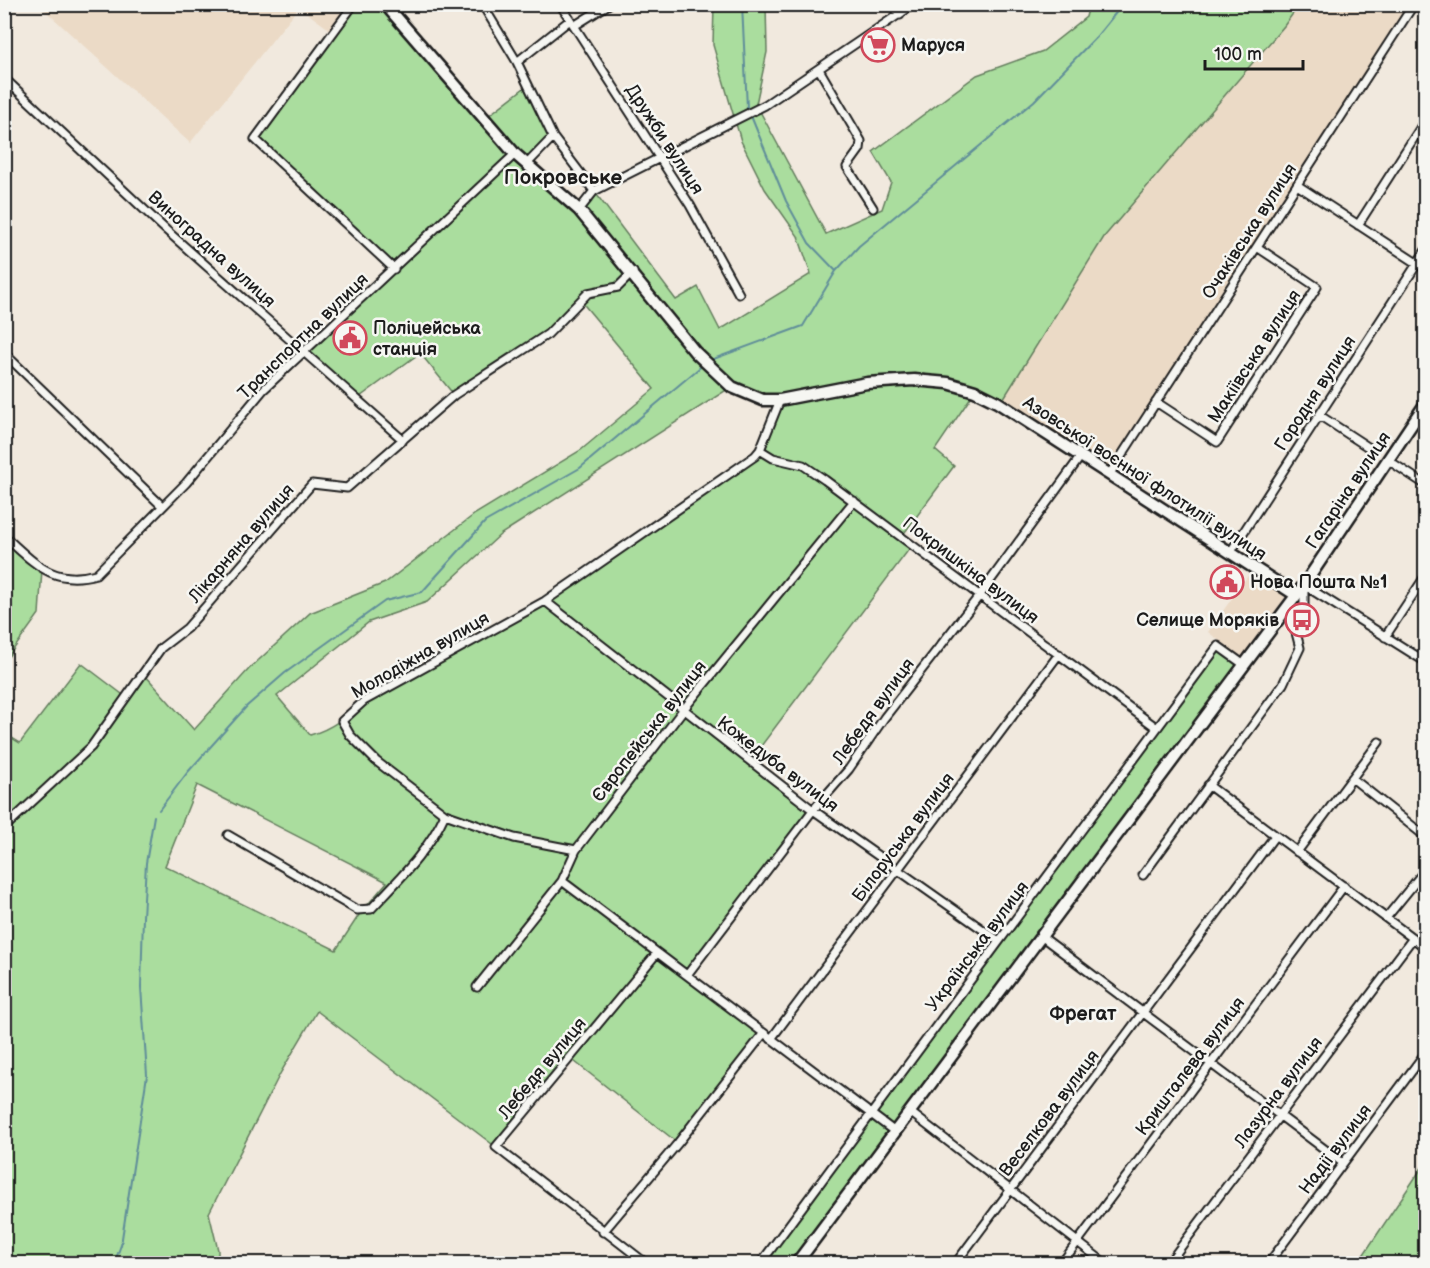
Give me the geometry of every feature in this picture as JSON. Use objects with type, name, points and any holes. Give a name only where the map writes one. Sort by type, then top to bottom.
[{"type":"street","points":[[354,4],[255,139],[394,269]]},
{"type":"street","points":[[482,4],[517,62],[553,137],[594,191]]},
{"type":"street","name":"Дружби вулиця","points":[[560,4],[690,205],[739,294]]},
{"type":"street","points":[[517,62],[572,23],[609,4]]},
{"type":"street","points":[[892,4],[900,15]]},
{"type":"street","points":[[579,210],[594,191],[765,105],[820,70],[914,4]]},
{"type":"street","name":"Очаківська вулиця","points":[[1109,475],[1414,4]]},
{"type":"street","name":"Азовської воєнної флотилії вулиця","points":[[391,6],[515,154],[579,210],[633,272],[695,352],[712,371],[732,387],[748,396],[763,400],[780,400],[893,381],[948,383],[975,391],[997,402],[1080,458],[1296,595]]},
{"type":"street","points":[[820,70],[861,141],[860,149],[847,167],[873,208]]},
{"type":"street","name":"Виноградна вулиця","points":[[4,78],[166,230],[403,440]]},
{"type":"street","points":[[1358,225],[1425,119]]},
{"type":"street","points":[[526,165],[553,137]]},
{"type":"street","name":"Транспортна вулиця","points":[[4,536],[42,569],[59,577],[79,579],[96,574],[186,483],[263,390],[306,353],[515,154]]},
{"type":"street","points":[[1297,185],[1425,269]]},
{"type":"street","name":"Макіївська вулиця","points":[[1156,402],[1216,441],[1317,287],[1257,248]]},
{"type":"street","name":"Городня вулиця","points":[[1230,553],[1425,250]]},
{"type":"street","name":"Лікарняна вулиця","points":[[4,828],[91,747],[160,648],[187,628],[312,484],[347,488],[454,395],[548,334],[588,293],[618,287],[633,272]]},
{"type":"street","points":[[4,353],[162,506]]},
{"type":"street","points":[[760,450],[780,400]]},
{"type":"street","name":"Гагаріна вулиця","points":[[796,1263],[1242,664],[1304,585],[1425,403]]},
{"type":"street","points":[[1319,415],[1371,449]]},
{"type":"street","name":"Покришкіна вулиця","points":[[760,450],[773,458],[803,465],[1157,728]]},
{"type":"street","name":"Молодіжна вулиця","points":[[445,814],[376,761],[350,735],[342,721],[364,701],[545,601],[760,450]]},
{"type":"street","name":"Лебедя вулиця","points":[[687,975],[813,810],[849,769],[884,718],[980,595],[1080,458]]},
{"type":"street","points":[[1388,460],[1425,485]]},
{"type":"street","name":"Європейська вулиця","points":[[477,987],[562,881],[576,850],[682,710],[854,501]]},
{"type":"street","points":[[1385,637],[1425,575]]},
{"type":"street","points":[[1294,625],[1304,613],[1304,585]]},
{"type":"street","points":[[1304,585],[1425,663]]},
{"type":"street","name":"Кожедуба вулиця","points":[[545,601],[813,810],[999,941]]},
{"type":"street","points":[[1143,875],[1292,668],[1300,648],[1294,625],[1280,614]]},
{"type":"street","name":"Українська вулиця","points":[[760,1263],[1218,646],[1242,664]]},
{"type":"street","name":"Білоруська вулиця","points":[[771,1039],[1059,654]]},
{"type":"street","points":[[1297,852],[1379,742]]},
{"type":"street","points":[[1352,778],[1425,837]]},
{"type":"street","points":[[1208,785],[1425,948]]},
{"type":"street","points":[[228,834],[357,910],[371,909],[421,855],[434,838],[445,814],[514,838],[576,850]]},
{"type":"street","name":"Веселкова вулиця","points":[[955,1263],[1274,837]]},
{"type":"street","points":[[1386,918],[1425,869]]},
{"type":"street","points":[[562,881],[895,1132]]},
{"type":"street","name":"Кришталева вулиця","points":[[1061,1263],[1344,886]]},
{"type":"street","points":[[1041,936],[1343,1163]]},
{"type":"street","name":"Лазурна вулиця","points":[[1168,1263],[1413,938]]},
{"type":"street","name":"Лебедя вулиця","points":[[603,1232],[496,1147],[657,953]]},
{"type":"street","points":[[647,1263],[603,1232],[678,1143],[764,1033]]},
{"type":"street","name":"Надії вулиця","points":[[1268,1263],[1425,1052]]},
{"type":"street","points":[[910,1112],[1106,1263]]},
{"type":"shaded area","points":[[39,5],[354,5],[333,32],[299,7],[190,143]]},
{"type":"shaded area","points":[[1299,5],[1410,5],[1108,470],[1002,401],[1104,237],[1284,26]]},
{"type":"shaded area","points":[[1252,570],[1286,596],[1242,658],[1208,632]]},
{"type":"green space","points":[[354,5],[385,5],[484,119],[528,85],[553,137],[526,164],[579,210],[594,191],[676,300],[698,287],[720,330],[811,274],[798,236],[765,189],[741,141],[713,45],[714,5],[766,5],[767,52],[756,104],[826,234],[882,209],[891,182],[873,152],[977,75],[1043,51],[1086,17],[1089,5],[1299,5],[1284,26],[1104,237],[1002,401],[975,391],[935,450],[954,466],[902,536],[913,544],[749,762],[813,810],[687,975],[764,1033],[678,1143],[570,1058],[496,1147],[317,1011],[281,1072],[209,1213],[218,1250],[218,1263],[5,1263],[4,733],[20,743],[81,663],[126,697],[144,674],[194,730],[249,669],[310,613],[385,583],[475,514],[581,450],[654,389],[580,300],[563,322],[454,395],[420,353],[357,399],[306,353],[394,269],[255,139]],"holes":[[[731,387],[780,400],[755,456],[545,601],[364,701],[339,721],[310,735],[277,696],[369,622],[427,602],[501,534]],[[197,785],[387,882],[359,915],[336,950],[165,866]]]},
{"type":"green space","points":[[5,536],[42,569],[39,614],[5,661]]},
{"type":"green space","points":[[1218,646],[1239,662],[790,1263],[760,1264]]},
{"type":"green space","points":[[1425,1163],[1425,1263],[1358,1263]]},
{"type":"waterway","points":[[742,4],[747,108]]},
{"type":"waterway","points":[[708,361],[803,326],[836,271],[859,246],[1034,101],[1097,36],[1123,4]]},
{"type":"waterway","points":[[751,116],[786,201],[809,243],[835,270]]},
{"type":"waterway","points":[[159,810],[187,773],[247,706],[285,673],[385,601],[422,592],[485,522],[580,468],[704,364]]},
{"type":"waterway","points":[[114,1264],[121,1245],[147,1075],[141,987],[146,863],[154,816]]},
{"type":"place","name":"Маруся","points":[[878,45]]},
{"type":"place","name":"Поліцейська станція","points":[[350,338]]},
{"type":"place","name":"Нова Пошта №1","points":[[1227,582]]},
{"type":"place","name":"Селище Моряків","points":[[1302,620]]},
{"type":"district","name":"Покровське","points":[[563,177]]},
{"type":"district","name":"Фрегат","points":[[1083,1013]]}]
